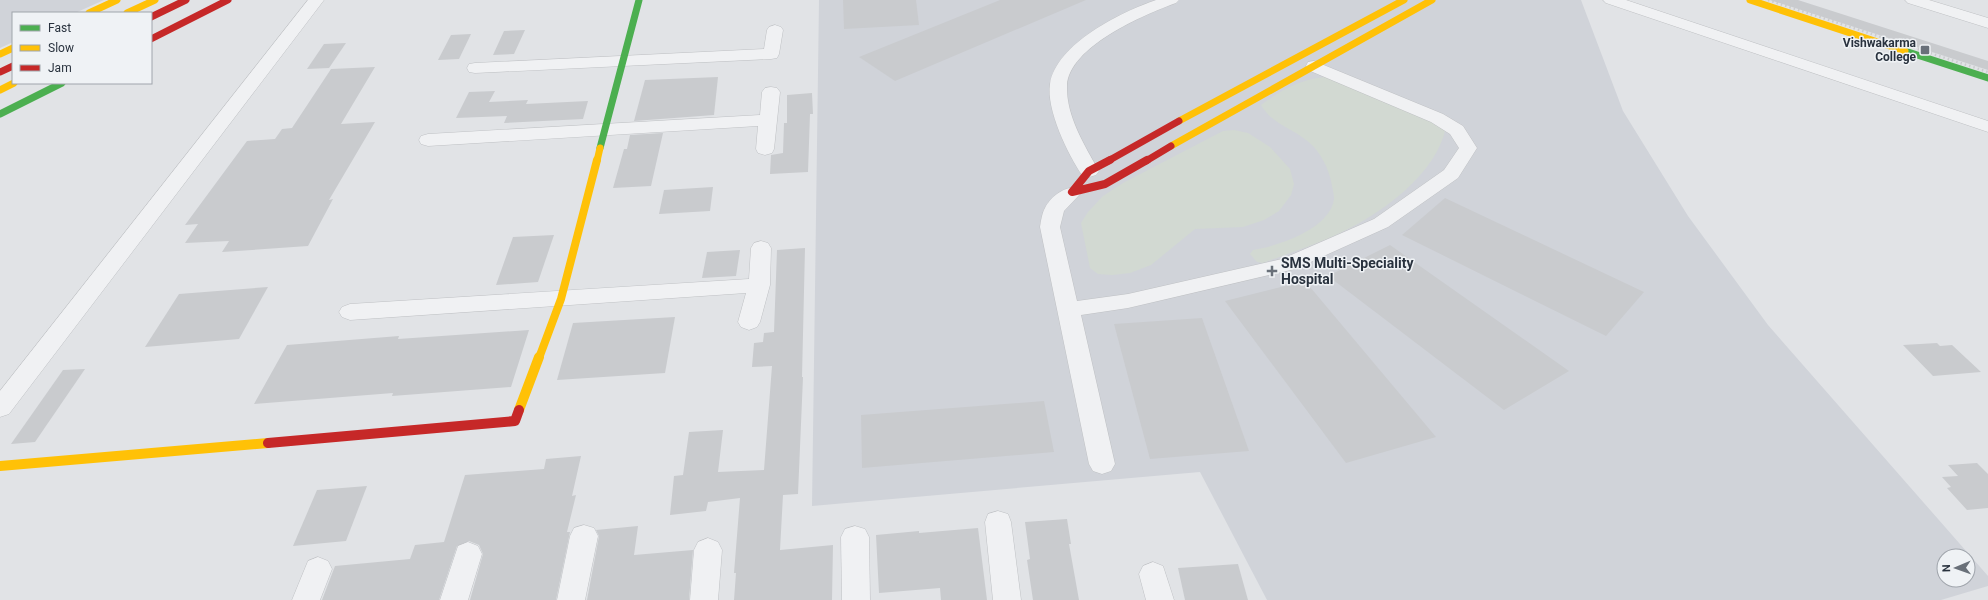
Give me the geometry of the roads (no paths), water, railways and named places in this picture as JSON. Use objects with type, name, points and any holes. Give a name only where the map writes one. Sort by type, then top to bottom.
[{"type":"main road","points":[[91,12],[117,0]]},
{"type":"main road","points":[[129,12],[155,0]]},
{"type":"main road","points":[[152,17],[186,0]]},
{"type":"main road","points":[[152,38],[228,0]]},
{"type":"main road","points":[[0,466],[515,421],[560,299],[639,0]]},
{"type":"main road","points":[[1072,192],[1089,171],[1209,104],[1404,0]]},
{"type":"main road","points":[[1072,192],[1105,184],[1432,0]]},
{"type":"main road","points":[[1750,0],[1988,78]]},
{"type":"main road","points":[[0,54],[12,48]]},
{"type":"main road","points":[[0,72],[12,66]]},
{"type":"main road","points":[[0,90],[12,84]]},
{"type":"main road","points":[[0,114],[60,84]]},
{"type":"street","points":[[0,408],[316,0]]},
{"type":"street","points":[[1089,171],[1072,139],[1061,106],[1058,84],[1062,68],[1084,45],[1129,17],[1156,4],[1171,0]]},
{"type":"street","points":[[1611,0],[1988,126]]},
{"type":"street","points":[[1913,0],[1988,23]]},
{"type":"street","points":[[475,68],[770,54],[775,30]]},
{"type":"street","points":[[1068,310],[1128,301],[1288,264],[1381,224],[1450,174],[1468,148],[1457,130],[1437,118],[1314,66]]},
{"type":"street","points":[[765,150],[771,92]]},
{"type":"street","points":[[1209,104],[1227,114]]},
{"type":"street","points":[[428,140],[768,120]]},
{"type":"street","points":[[1072,192],[1054,209],[1050,227],[1102,464]]},
{"type":"street","points":[[749,322],[759,285],[761,248]]},
{"type":"street","points":[[350,312],[759,285]]},
{"type":"street","points":[[998,522],[1007,600]]},
{"type":"street","points":[[571,600],[584,536]]},
{"type":"street","points":[[855,537],[856,600]]},
{"type":"street","points":[[704,600],[708,550]]},
{"type":"street","points":[[454,600],[468,554]]},
{"type":"street","points":[[306,600],[318,569]]},
{"type":"railway","points":[[1768,0],[1988,72]]},
{"type":"place","name":"Vishwakarma College","points":[[1925,50]]},
{"type":"place","name":"SMS Multi-Speciality Hospital","points":[[1272,271]]}]
